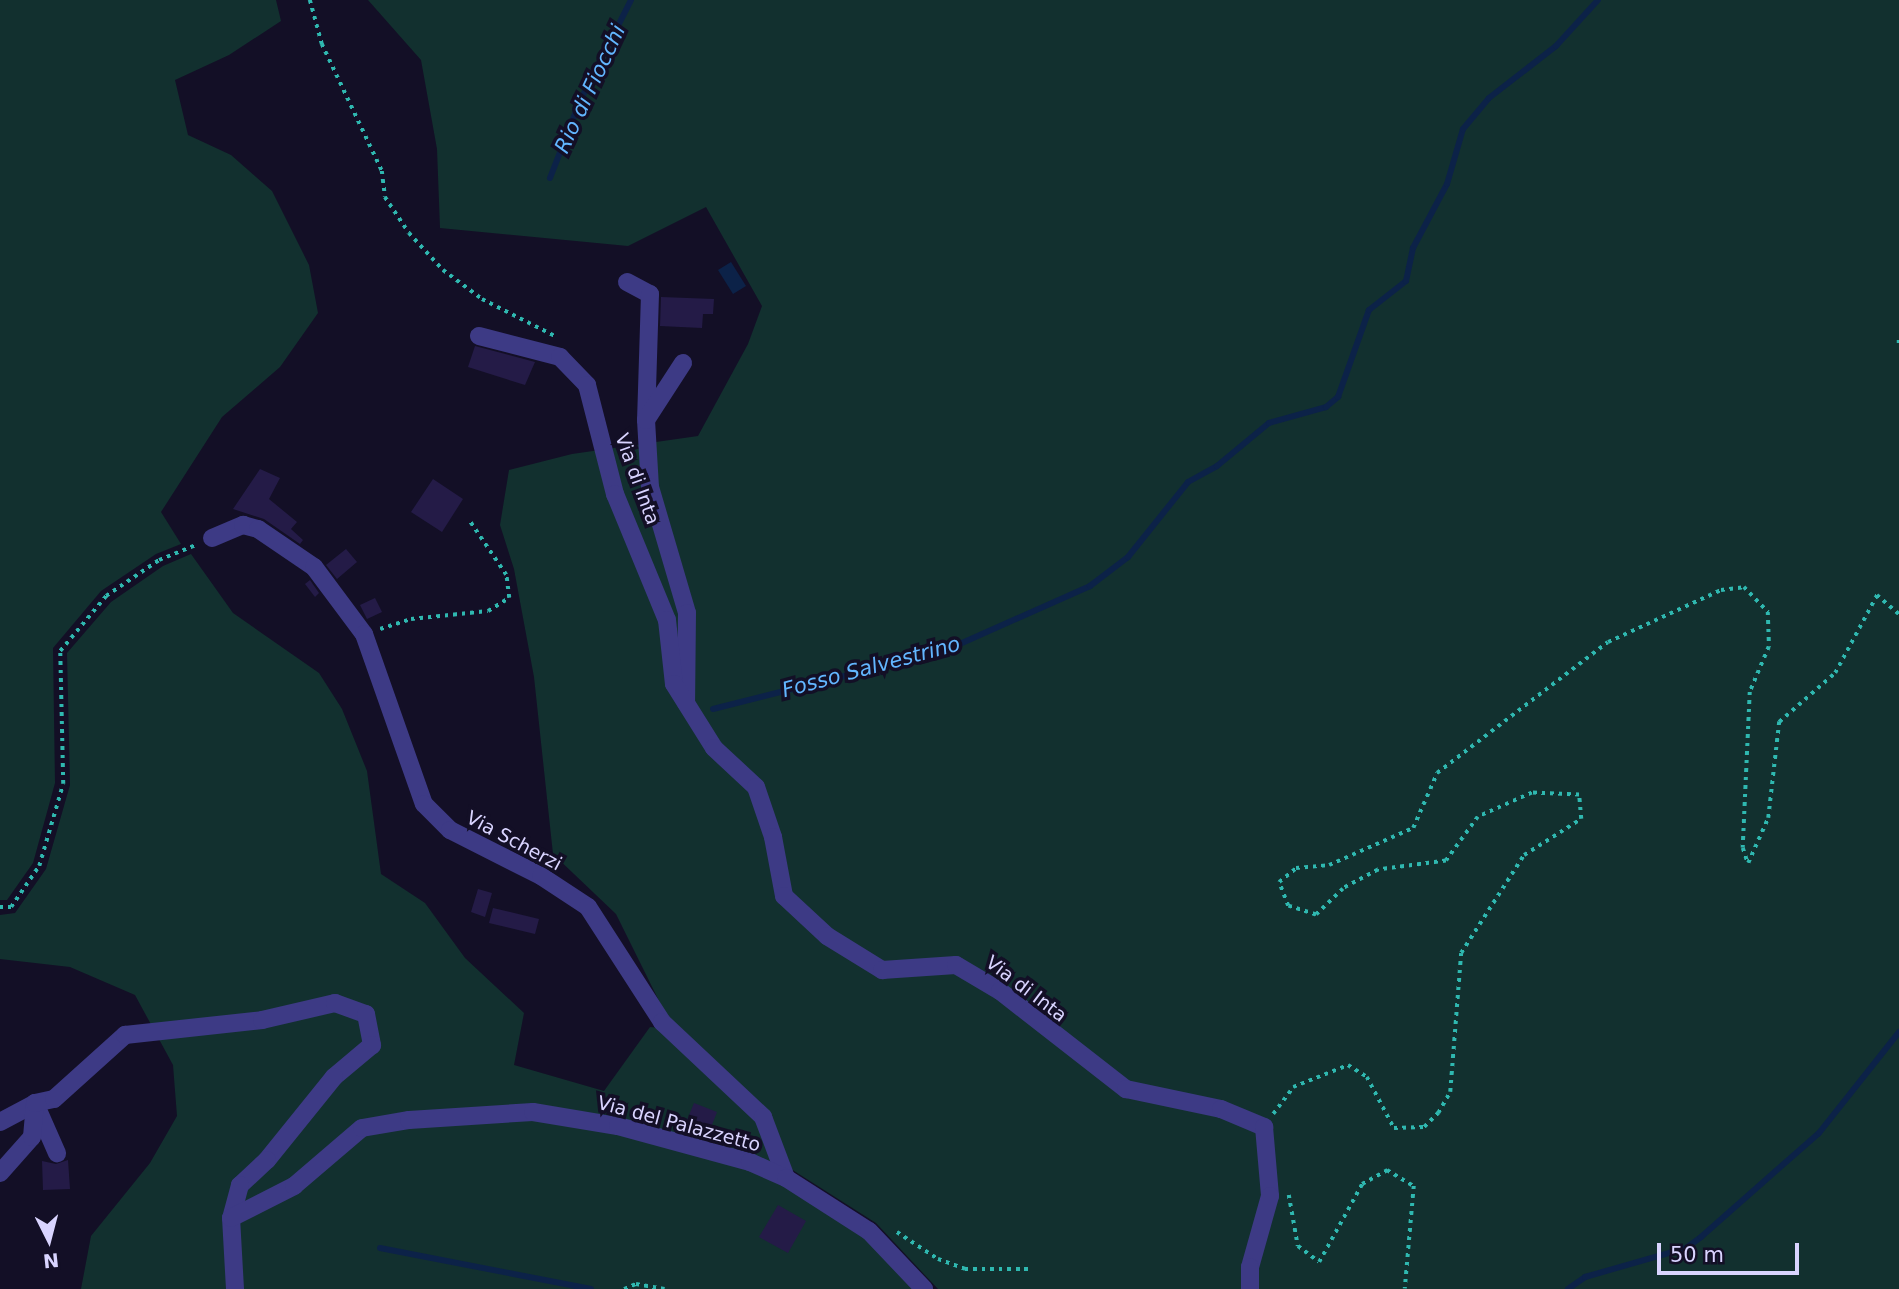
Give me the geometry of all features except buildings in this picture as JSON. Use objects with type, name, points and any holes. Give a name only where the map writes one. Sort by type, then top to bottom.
[{"type":"street","name":"Via di Inta","points":[[627,282],[650,294],[646,420],[650,487],[687,613],[686,703]]},
{"type":"street","name":"Via di Inta","points":[[479,336],[560,357],[587,385],[615,494],[667,620],[674,684],[714,748],[755,787],[773,837],[784,896],[827,936],[882,970],[956,965],[1000,991],[1126,1089],[1221,1109],[1264,1127]]},
{"type":"street","points":[[646,420],[683,363]]},
{"type":"street","name":"Via Scherzi","points":[[212,538],[243,525],[270,536],[314,568],[364,634],[424,804],[450,830],[541,876],[588,907],[662,1022],[763,1117],[786,1178]]},
{"type":"street","points":[[0,1122],[35,1103],[54,1099],[125,1035],[262,1020],[335,1003],[366,1014],[372,1045],[334,1077],[267,1160],[240,1185],[231,1218],[235,1289]]},
{"type":"street","points":[[35,1103],[57,1153]]},
{"type":"street","points":[[0,1173],[32,1137],[35,1103]]},
{"type":"street","name":"Via del Palazzetto","points":[[231,1218],[294,1186],[362,1128],[409,1120],[533,1112],[618,1126],[750,1162],[786,1178],[866,1228],[924,1289]]},
{"type":"street","points":[[1250,1289],[1250,1267],[1270,1196],[1264,1127]]},
{"type":"path","points":[[310,0],[322,44],[382,171],[385,197],[409,233],[443,270],[482,299],[552,331],[560,341]]},
{"type":"path","points":[[1899,340],[1899,347]]},
{"type":"path","points":[[364,634],[411,619],[488,611],[509,598],[506,575],[470,522]]},
{"type":"path","points":[[0,907],[11,907],[39,866],[63,784],[60,651],[106,596],[159,559],[212,538]]},
{"type":"path","points":[[1264,1127],[1293,1087],[1348,1065],[1367,1077],[1394,1128],[1424,1127],[1438,1113],[1450,1092],[1461,953],[1524,855],[1581,819],[1579,795],[1532,793],[1478,817],[1446,861],[1378,870],[1343,889],[1317,915],[1288,906],[1279,882],[1296,868],[1329,864],[1413,828],[1437,773],[1608,642],[1721,590],[1744,587],[1769,612],[1769,647],[1750,692],[1743,848],[1748,863],[1768,818],[1779,722],[1835,673],[1877,595],[1899,614]]},
{"type":"path","points":[[1287,1187],[1298,1246],[1319,1262],[1363,1184],[1387,1170],[1414,1186],[1405,1289]]},
{"type":"path","points":[[866,1228],[895,1231],[938,1259],[965,1269],[1028,1269]]},
{"type":"path","points":[[624,1289],[636,1284],[665,1289]]},
{"type":"green space","points":[[0,0],[276,0],[281,21],[229,55],[175,80],[188,135],[231,155],[272,191],[309,265],[318,313],[280,367],[222,417],[161,512],[181,544],[156,554],[101,591],[53,648],[55,783],[33,863],[7,900],[0,900]]},
{"type":"green space","points":[[368,0],[1899,0],[1899,1289],[938,1289],[876,1223],[791,1169],[769,1113],[667,1017],[616,914],[553,854],[534,677],[514,569],[500,525],[509,470],[572,454],[698,436],[748,344],[762,306],[706,207],[628,246],[440,228],[437,149],[421,60]]},
{"type":"green space","points":[[191,554],[233,613],[319,673],[342,709],[367,771],[381,874],[425,903],[465,958],[524,1013],[514,1065],[604,1091],[650,1027],[661,1028],[758,1120],[783,1184],[865,1236],[914,1289],[81,1289],[91,1236],[150,1163],[177,1116],[173,1065],[135,995],[70,967],[0,959],[0,915],[15,913],[46,869],[70,785],[67,653],[111,602],[163,566]]},
{"type":"water","points":[[731,262],[746,286],[733,294],[718,270]]},
{"type":"waterway","name":"Rio di Fiocchi","points":[[550,178],[580,101],[631,0]]},
{"type":"waterway","name":"Fosso Salvestrino","points":[[713,709],[944,651],[1090,586],[1128,557],[1188,482],[1217,466],[1269,423],[1326,407],[1338,397],[1369,310],[1406,281],[1413,248],[1447,184],[1463,129],[1489,98],[1556,46],[1598,0]]},
{"type":"waterway","points":[[1568,1289],[1585,1277],[1686,1248],[1701,1237],[1819,1133],[1899,1032]]},
{"type":"waterway","points":[[380,1248],[591,1289]]}]
